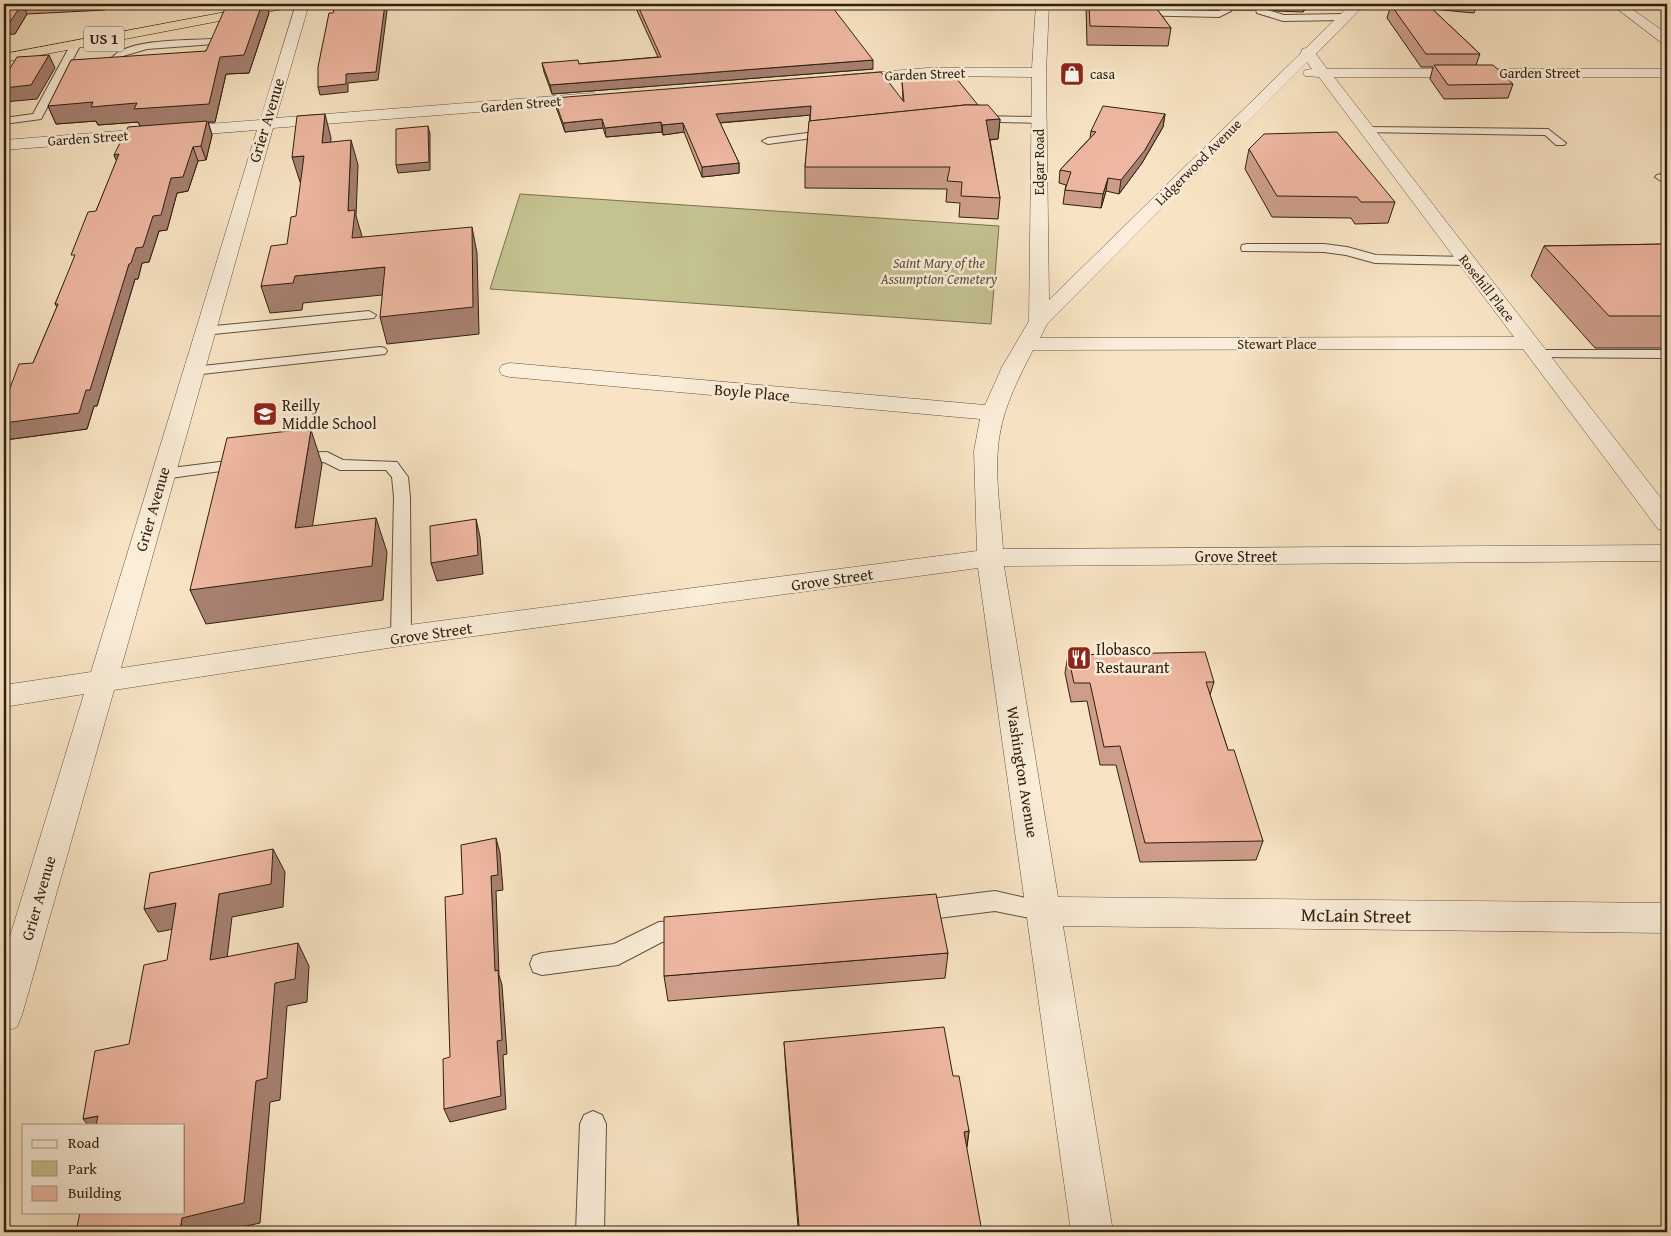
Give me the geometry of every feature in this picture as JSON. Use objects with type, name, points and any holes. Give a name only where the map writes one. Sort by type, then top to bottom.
[{"type":"highway","name":"US 1","points":[[4,47],[234,4]]},
{"type":"highway","name":"US 1","points":[[4,58],[288,4]]},
{"type":"street","name":"Grier Avenue","points":[[4,1015],[192,371],[302,4]]},
{"type":"street","name":"Edgar Road","points":[[1032,333],[1042,4]]},
{"type":"street","name":"Lidgerwood Avenue","points":[[1032,333],[1286,73],[1358,4]]},
{"type":"street","points":[[1617,4],[1667,40]]},
{"type":"street","name":"Rosehill Place","points":[[1307,52],[1667,523]]},
{"type":"street","name":"Garden Street","points":[[831,79],[928,72],[1040,73]]},
{"type":"street","name":"Garden Street","points":[[1286,73],[1667,73]]},
{"type":"street","name":"Garden Street","points":[[4,144],[612,96]]},
{"type":"street","name":"Stewart Place","points":[[1032,333],[1534,349]]},
{"type":"street","name":"Washington Avenue","points":[[1032,333],[993,413],[986,450],[990,558],[1092,1232]]},
{"type":"street","name":"Boyle Place","points":[[510,370],[993,413]]},
{"type":"street","name":"Grove Street","points":[[4,696],[401,636],[990,558],[1667,553]]},
{"type":"street","name":"McLain Street","points":[[1044,911],[1667,918]]},
{"type":"lane","points":[[1109,4],[1130,12],[1219,14],[1226,11],[1224,4]]},
{"type":"lane","points":[[1259,4],[1260,11],[1274,17],[1344,17]]},
{"type":"lane","points":[[207,53],[223,16]]},
{"type":"lane","points":[[144,31],[212,42]]},
{"type":"lane","points":[[147,64],[123,65],[116,63],[115,60],[119,54],[142,47],[212,42]]},
{"type":"lane","points":[[4,121],[37,117],[76,44]]},
{"type":"lane","points":[[964,120],[1039,120]]},
{"type":"lane","points":[[1368,130],[1548,132],[1560,143]]},
{"type":"lane","points":[[768,141],[842,132]]},
{"type":"lane","points":[[1667,177],[1661,177],[1667,182]]},
{"type":"lane","points":[[1247,248],[1324,248],[1347,251],[1374,259],[1466,261]]},
{"type":"lane","points":[[204,331],[369,315]]},
{"type":"lane","points":[[1534,349],[1667,354]]},
{"type":"lane","points":[[192,371],[380,351]]},
{"type":"lane","points":[[274,461],[310,456],[327,457],[340,464],[391,465],[400,477],[402,497],[401,636]]},
{"type":"lane","points":[[162,474],[256,463]]},
{"type":"lane","points":[[894,913],[995,901],[1044,911]]},
{"type":"lane","points":[[542,964],[618,954],[659,932],[708,928]]},
{"type":"lane","points":[[590,1232],[593,1124]]},
{"type":"green space","name":"Saint Mary of the Assumption Cemetery","points":[[520,194],[999,226],[991,324],[490,289]]},
{"type":"building","points":[[4,4],[22,4],[10,22],[4,23]]},
{"type":"building","points":[[227,4],[262,4],[244,55],[220,57],[209,104],[134,109],[137,103],[91,107],[93,102],[48,106],[71,60],[206,51]]},
{"type":"building","points":[[385,4],[376,72],[346,74],[346,84],[318,87],[318,67],[329,13],[333,13],[335,7]]},
{"type":"building","points":[[637,4],[830,4],[873,60],[550,85],[542,63],[578,60],[579,64],[661,57]]},
{"type":"building","points":[[1089,4],[1153,4],[1171,28],[1090,26]]},
{"type":"building","points":[[1391,5],[1429,6],[1480,54],[1426,54]]},
{"type":"building","points":[[49,55],[31,85],[4,88],[4,78],[17,57]]},
{"type":"building","points":[[1434,65],[1493,65],[1513,84],[1448,85]]},
{"type":"building","points":[[881,72],[904,102],[902,81],[949,77],[956,78],[978,105],[810,121],[811,106],[716,114],[739,163],[702,167],[683,123],[662,125],[661,122],[605,128],[602,119],[563,123],[554,98]]},
{"type":"building","points":[[965,105],[988,105],[1000,119],[986,120],[1000,198],[961,196],[962,182],[947,181],[950,167],[805,167],[809,121]]},
{"type":"building","points":[[1103,106],[1165,114],[1145,150],[1121,180],[1108,178],[1103,194],[1065,190],[1071,172],[1060,170],[1096,132],[1091,131]]},
{"type":"building","points":[[325,114],[322,143],[351,140],[348,211],[355,210],[352,238],[472,227],[473,307],[380,317],[385,267],[295,276],[293,283],[261,286],[271,246],[287,244],[291,217],[296,216],[304,156],[292,157],[297,116]]},
{"type":"building","points":[[207,121],[201,146],[193,147],[183,177],[171,178],[161,215],[153,216],[143,247],[136,248],[129,264],[90,390],[86,390],[79,413],[4,423],[4,404],[19,364],[33,363],[58,304],[55,304],[75,255],[71,255],[88,212],[96,211],[119,154],[114,155],[128,127]]},
{"type":"building","points":[[428,126],[429,162],[396,165],[396,129]]},
{"type":"building","points":[[1337,132],[1395,202],[1361,202],[1357,197],[1277,196],[1249,149],[1264,134]]},
{"type":"building","points":[[1667,244],[1667,316],[1609,316],[1544,246]]},
{"type":"building","points":[[311,430],[295,528],[376,518],[372,566],[190,590],[227,438]]},
{"type":"building","points":[[476,519],[478,555],[431,563],[430,526]]},
{"type":"building","points":[[1205,652],[1214,682],[1206,682],[1228,750],[1234,750],[1263,841],[1145,843],[1120,746],[1104,747],[1090,683],[1074,683],[1068,655]]},
{"type":"building","points":[[496,838],[498,875],[491,876],[495,971],[498,970],[502,1040],[497,1041],[501,1096],[444,1109],[443,1059],[450,1057],[445,897],[463,894],[461,845]]},
{"type":"building","points":[[273,849],[271,884],[219,894],[210,960],[298,943],[295,979],[275,983],[267,1078],[256,1081],[244,1203],[182,1218],[180,1232],[76,1232],[80,1214],[185,1214],[185,1124],[96,1124],[98,1116],[83,1119],[95,1051],[129,1044],[144,965],[167,960],[176,903],[144,909],[150,873]]},
{"type":"building","points":[[936,894],[948,953],[664,976],[664,917]]},
{"type":"building","points":[[944,1027],[953,1076],[959,1076],[969,1131],[964,1132],[982,1232],[740,1232],[799,1226],[784,1042]]},
{"type":"place","name":"casa","points":[[1072,74]]},
{"type":"place","name":"Reilly Middle School","points":[[265,414]]},
{"type":"place","name":"Ilobasco Restaurant","points":[[1079,658]]}]
